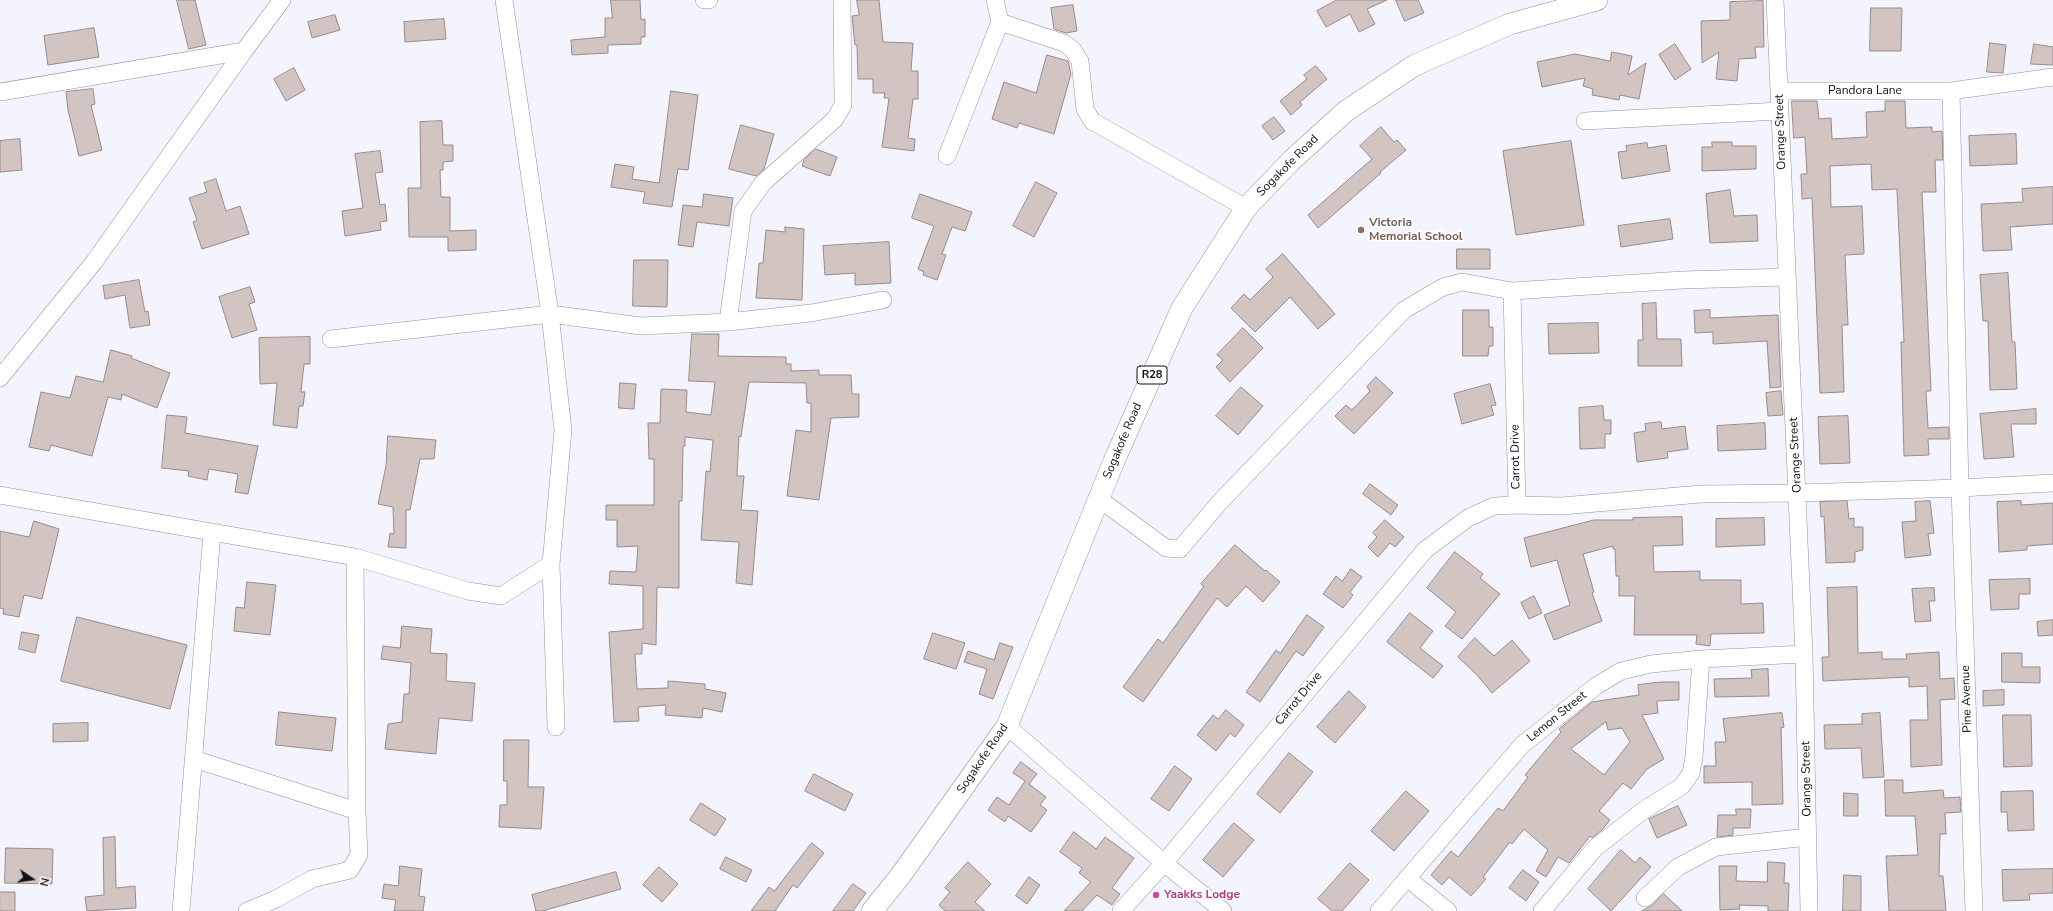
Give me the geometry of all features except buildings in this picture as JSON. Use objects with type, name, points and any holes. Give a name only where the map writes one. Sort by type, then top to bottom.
[{"type":"main road","name":"Sogakofe Road","points":[[872,911],[901,875],[1007,726],[1099,499],[1182,308],[1246,208],[1292,160],[1346,110],[1415,65],[1510,24],[1597,0]]},
{"type":"street","points":[[0,378],[94,262],[282,0]]},
{"type":"street","points":[[507,0],[550,314],[563,430],[552,564],[556,727]]},
{"type":"street","points":[[704,0],[709,0]]},
{"type":"street","points":[[728,322],[743,211],[763,183],[835,119],[842,105],[842,0]]},
{"type":"street","points":[[947,156],[1000,22],[995,0]]},
{"type":"street","name":"Orange Street","points":[[1775,0],[1798,493],[1804,654],[1809,911]]},
{"type":"street","points":[[1000,22],[1064,43],[1073,50],[1080,61],[1085,109],[1092,121],[1246,208]]},
{"type":"street","points":[[0,92],[244,51]]},
{"type":"street","name":"Pandora Lane","points":[[1780,91],[1951,91],[2053,77]]},
{"type":"street","name":"Pine Avenue","points":[[1951,91],[1960,488],[1974,911]]},
{"type":"street","points":[[1585,121],[1780,111]]},
{"type":"street","points":[[1099,499],[1166,548],[1180,548],[1219,503],[1404,310],[1443,287],[1462,282],[1512,291],[1683,280],[1787,277]]},
{"type":"street","name":"Carrot Drive","points":[[1121,911],[1164,863],[1425,550],[1468,518],[1494,506],[1517,504],[1512,291]]},
{"type":"street","points":[[331,339],[550,314],[640,326],[728,322],[811,313],[883,300]]},
{"type":"street","points":[[1517,504],[1562,506],[1701,494],[1798,493],[1960,488],[2053,483]]},
{"type":"street","points":[[0,495],[355,557],[468,591],[500,596],[552,564]]},
{"type":"street","points":[[181,911],[212,533]]},
{"type":"street","points":[[247,911],[276,899],[312,879],[350,870],[359,855],[357,811],[355,557]]},
{"type":"street","name":"Lemon Street","points":[[1379,911],[1522,745],[1596,686],[1622,671],[1651,664],[1701,658],[1804,654]]},
{"type":"street","points":[[1542,911],[1595,848],[1644,810],[1682,786],[1691,773],[1694,757],[1701,658]]},
{"type":"street","points":[[1007,726],[1164,863],[1223,911]]},
{"type":"street","points":[[194,759],[357,811]]},
{"type":"street","points":[[1645,898],[1678,866],[1716,847],[1808,837]]},
{"type":"street","points":[[1407,878],[1448,911]]},
{"type":"place","name":"Victoria Memorial School","points":[[1361,230]]},
{"type":"place","name":"Yaakks Lodge","points":[[1156,895]]}]
